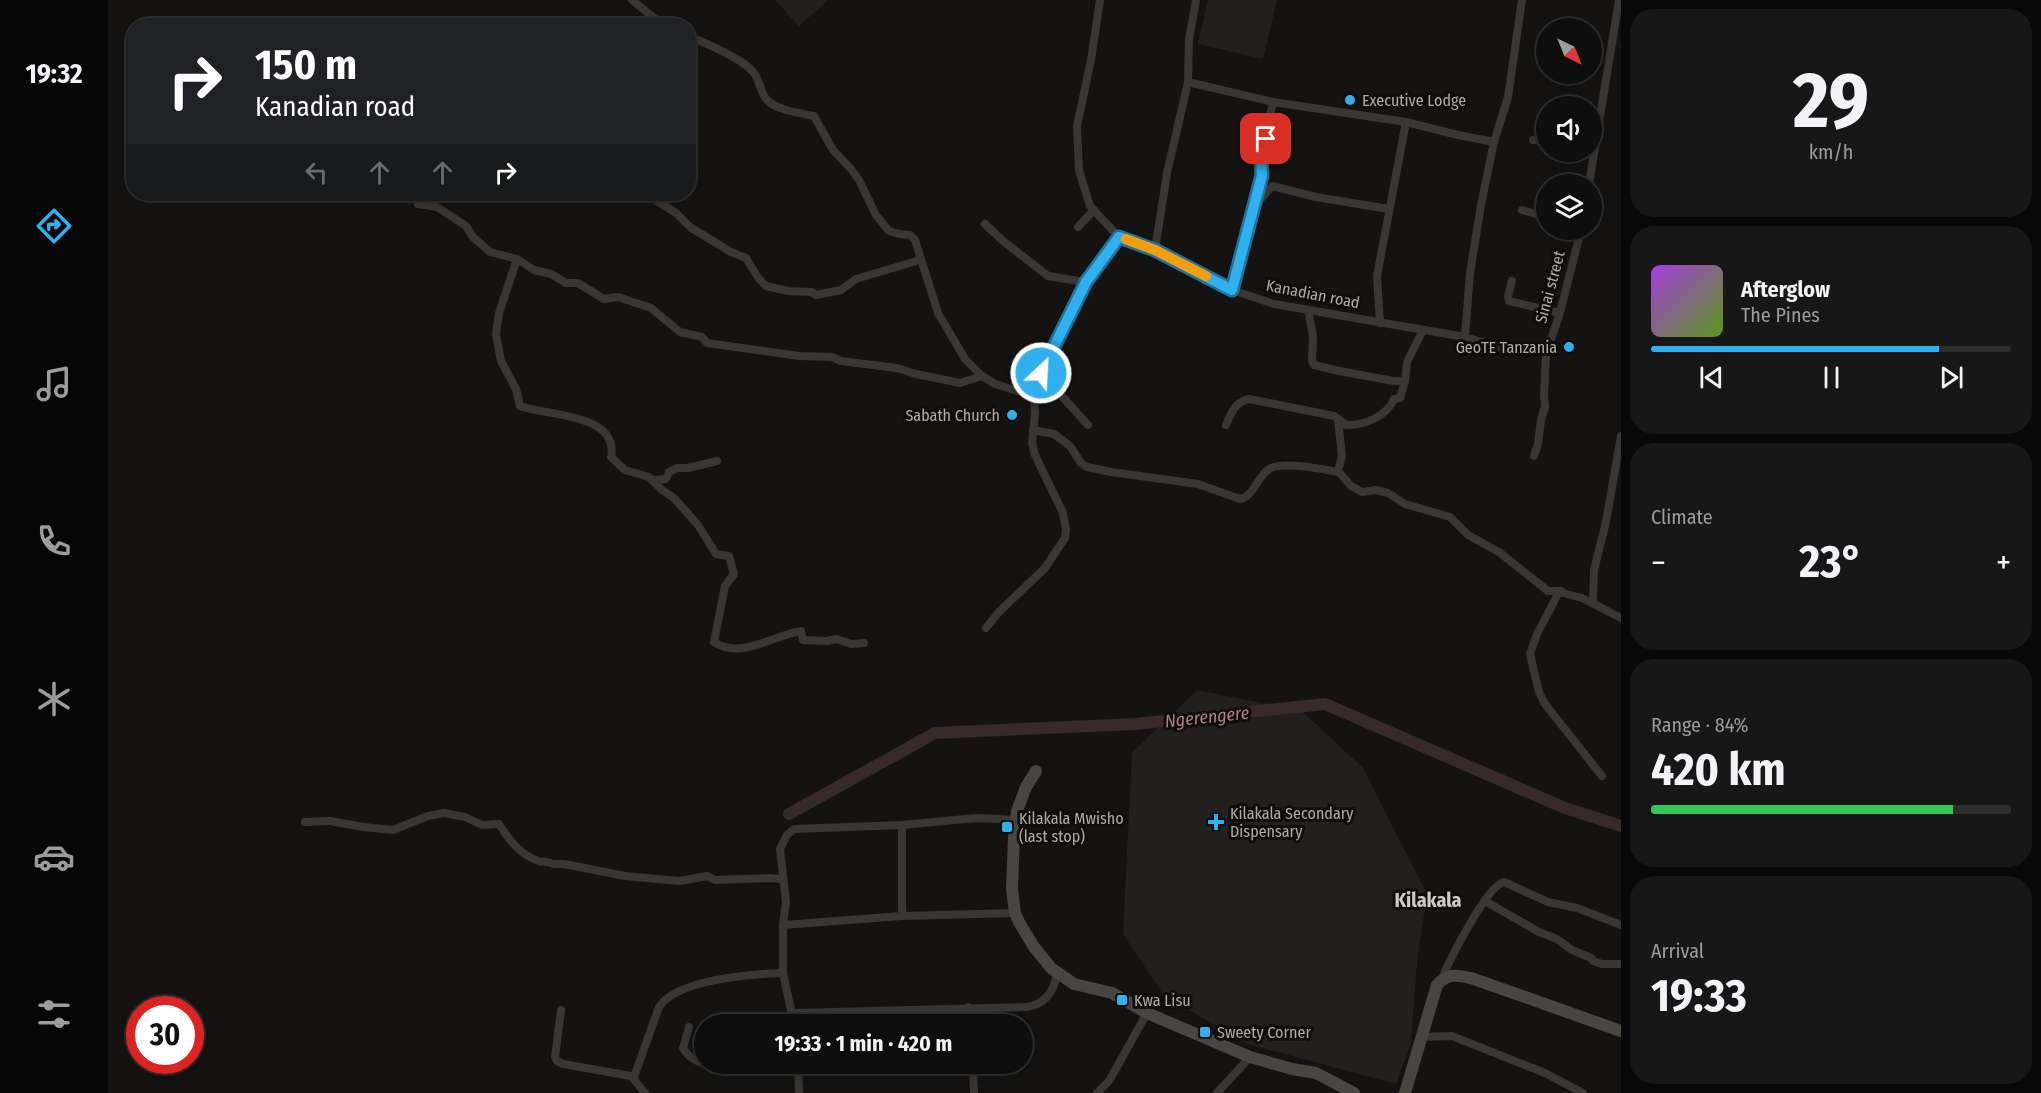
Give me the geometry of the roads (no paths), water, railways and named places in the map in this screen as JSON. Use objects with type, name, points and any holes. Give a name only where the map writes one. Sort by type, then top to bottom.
[{"type":"street","points":[[632,0],[653,18]]},
{"type":"street","name":"Kanadian road","points":[[1100,0],[1091,60],[1077,126],[1079,170],[1088,200],[1094,210],[1119,237],[1155,250],[1232,290],[1274,304],[1465,338],[1502,348],[1547,352]]},
{"type":"street","points":[[1155,250],[1167,173],[1188,82],[1189,40],[1196,0]]},
{"type":"street","points":[[1465,338],[1470,273],[1494,142],[1508,97],[1522,0]]},
{"type":"street","points":[[1602,97],[1619,0]]},
{"type":"street","points":[[696,39],[716,47],[748,67],[755,74],[768,101],[779,107],[814,116],[833,150],[859,180],[876,215],[889,231],[910,235],[918,247],[920,260],[938,312],[965,359],[982,376],[995,384],[1034,396]]},
{"type":"street","points":[[1188,82],[1273,102],[1406,122],[1494,142]]},
{"type":"street","points":[[1232,290],[1262,175],[1261,158],[1273,102]]},
{"type":"street","points":[[1380,323],[1377,276],[1406,122]]},
{"type":"street","points":[[1262,175],[1272,186],[1316,197],[1389,209]]},
{"type":"street","points":[[1252,208],[1272,186]]},
{"type":"street","points":[[657,201],[676,213],[690,227],[725,249],[746,258],[766,286],[788,291],[812,291],[816,295],[841,290],[856,279],[920,260]]},
{"type":"street","points":[[418,204],[436,207],[466,226],[473,237],[490,252],[517,259],[534,270],[551,274],[566,283],[578,283],[604,299],[618,297],[651,308],[680,332],[702,337],[707,343],[800,356],[832,357],[841,361],[897,368],[960,383],[982,376]]},
{"type":"street","points":[[1078,227],[1094,210]]},
{"type":"street","points":[[1522,210],[1536,214]]},
{"type":"street","points":[[984,224],[1048,276],[1086,282]]},
{"type":"street","points":[[986,628],[999,612],[1045,568],[1062,545],[1066,535],[1061,506],[1035,455],[1032,443],[1034,396],[1041,373],[1086,282],[1119,237]]},
{"type":"street","name":"Sinai street","points":[[1534,456],[1545,407],[1547,352],[1560,313],[1578,240]]},
{"type":"street","points":[[517,259],[499,312],[496,334],[501,361],[516,390],[520,406],[585,420],[600,427],[606,434],[612,451],[611,457],[625,470],[653,480],[662,490],[678,501],[698,525],[716,554],[729,556],[734,574],[725,586],[715,643],[742,649],[801,631],[803,640],[837,639],[851,644],[864,643]]},
{"type":"street","points":[[1512,281],[1509,301],[1560,313]]},
{"type":"street","points":[[1308,310],[1313,336],[1312,361],[1314,365],[1394,381],[1405,381]]},
{"type":"street","points":[[1226,426],[1235,406],[1249,399],[1338,418],[1350,426],[1376,418],[1388,409],[1394,399],[1400,398],[1407,362],[1423,330]]},
{"type":"street","points":[[1041,373],[1088,425]]},
{"type":"street","points":[[1338,418],[1342,458],[1338,472]]},
{"type":"street","points":[[1033,430],[1054,434],[1070,446],[1081,463],[1087,467],[1198,484],[1240,499],[1248,495],[1267,470],[1274,467],[1290,466],[1338,472],[1362,492],[1376,490],[1388,493],[1405,504],[1450,517],[1468,535],[1499,552],[1548,591],[1561,591],[1593,603],[1621,618]]},
{"type":"street","points":[[1593,603],[1594,570],[1621,436]]},
{"type":"street","points":[[653,480],[666,479],[669,472],[677,468],[688,468],[717,460]]},
{"type":"street","points":[[1561,591],[1556,596],[1532,645],[1531,661],[1545,704],[1602,776]]},
{"type":"street","points":[[1036,771],[1021,798],[1017,811],[1012,874],[1015,913],[1034,947],[1057,974],[1074,984],[1112,993],[1147,1013],[1250,1057],[1316,1073],[1354,1093]]},
{"type":"street","points":[[305,822],[320,820],[393,830],[428,816],[453,814],[482,825],[499,824],[511,843],[539,861],[553,864],[564,864],[625,876],[680,881],[707,876],[715,880],[783,879]]},
{"type":"street","points":[[1018,820],[976,818],[902,825],[792,830],[786,836],[780,849],[786,902],[783,925],[783,973],[793,1013],[1035,1006],[1051,992],[1057,974]]},
{"type":"street","points":[[902,825],[902,916]]},
{"type":"street","points":[[1441,981],[1461,940],[1485,902],[1496,886],[1504,882],[1548,902],[1577,908],[1621,925]]},
{"type":"street","points":[[1485,902],[1539,932],[1557,939],[1572,950],[1591,958],[1593,962],[1621,964]]},
{"type":"street","points":[[783,925],[902,916],[1015,913]]},
{"type":"street","points":[[634,1077],[657,1012],[666,999],[690,987],[709,981],[760,973],[783,973]]},
{"type":"street","points":[[1405,1093],[1437,985],[1448,976],[1471,978],[1621,1031]]},
{"type":"street","points":[[968,1008],[968,1014]]},
{"type":"street","points":[[561,1010],[555,1057],[557,1061],[634,1077],[645,1093]]},
{"type":"street","points":[[1097,1093],[1109,1082],[1147,1013]]},
{"type":"street","points":[[689,1027],[683,1048],[689,1058],[694,1061]]},
{"type":"street","points":[[1422,1037],[1452,1036],[1545,1073],[1583,1093]]},
{"type":"street","points":[[1217,1093],[1250,1057]]},
{"type":"street","points":[[798,1074],[799,1093]]},
{"type":"street","points":[[973,1074],[974,1093]]},
{"type":"waterway","name":"Ngerengere","points":[[789,814],[935,733],[1135,724],[1325,704],[1565,808],[1621,826]]},
{"type":"place","name":"Executive Lodge","points":[[1350,100]]},
{"type":"place","name":"GeoTE Tanzania","points":[[1569,347]]},
{"type":"place","name":"Sabath Church","points":[[1012,415]]},
{"type":"place","name":"Kilakala Secondary Dispensary","points":[[1216,822]]},
{"type":"place","name":"Kilakala Mwisho (last stop)","points":[[1007,827]]},
{"type":"place","name":"Kwa Lisu","points":[[1122,1000]]},
{"type":"place","name":"Sweety Corner","points":[[1205,1032]]},
{"type":"district","name":"Kilakala","points":[[1428,900]]}]
